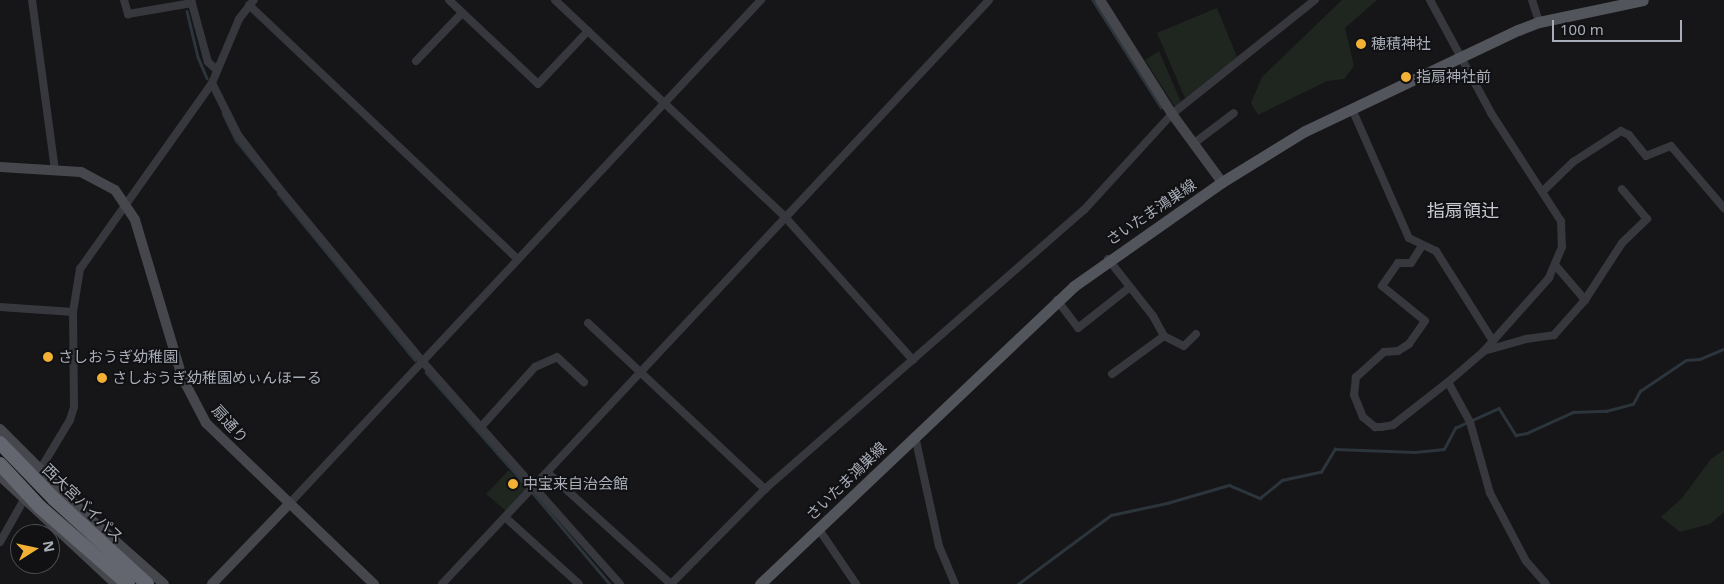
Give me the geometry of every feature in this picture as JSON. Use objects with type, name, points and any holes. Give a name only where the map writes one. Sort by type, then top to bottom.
[{"type":"highway","name":"西大宮バイパス","points":[[0,443],[82,526],[147,584]]},
{"type":"highway","name":"西大宮バイパス","points":[[0,464],[40,507],[128,584]]},
{"type":"main road","name":"さいたま鴻巣線","points":[[760,584],[1057,300],[1108,259],[1222,182],[1279,145],[1539,22],[1643,0]]},
{"type":"street","points":[[32,0],[55,170]]},
{"type":"street","points":[[124,0],[128,14],[191,2],[208,62],[217,70]]},
{"type":"street","points":[[449,0],[538,84],[588,31]]},
{"type":"street","points":[[555,0],[785,217],[913,360]]},
{"type":"street","points":[[212,584],[761,0]]},
{"type":"street","points":[[442,584],[534,489],[640,371],[989,0]]},
{"type":"street","points":[[1100,0],[1172,114],[1222,182]]},
{"type":"street","points":[[548,473],[671,584],[764,489],[1084,210],[1172,114],[1315,0]]},
{"type":"street","points":[[1422,246],[1411,263],[1398,263],[1382,286],[1425,321],[1410,344],[1398,351],[1384,352],[1356,377],[1354,396],[1363,417],[1375,428],[1400,421],[1483,352],[1521,311],[1556,266],[1564,234],[1556,209],[1504,134],[1430,0]]},
{"type":"street","points":[[1532,0],[1539,22]]},
{"type":"street","points":[[0,542],[70,420],[74,407],[73,312],[80,269],[212,83],[251,2],[517,258]]},
{"type":"street","points":[[416,61],[462,13]]},
{"type":"street","points":[[212,83],[249,150],[422,361],[620,584]]},
{"type":"street","points":[[1352,109],[1409,238],[1422,246],[1436,251],[1493,341]]},
{"type":"street","points":[[1194,144],[1234,113]]},
{"type":"street","points":[[1543,190],[1574,162],[1621,131],[1629,135],[1646,156],[1671,146],[1722,203]]},
{"type":"street","points":[[0,167],[55,170],[93,176],[115,190],[126,203]]},
{"type":"street","points":[[1483,352],[1526,339],[1554,335],[1585,300],[1622,243],[1647,219],[1622,189]]},
{"type":"street","name":"扇通り","points":[[126,203],[140,236],[182,377],[194,405],[222,440],[374,584]]},
{"type":"street","points":[[1108,259],[1153,316],[1164,336],[1184,346],[1196,334]]},
{"type":"street","points":[[1556,266],[1585,300]]},
{"type":"street","points":[[1057,300],[1078,328],[1130,287]]},
{"type":"street","points":[[0,307],[73,312]]},
{"type":"street","points":[[588,323],[764,489]]},
{"type":"street","points":[[1112,374],[1164,336]]},
{"type":"street","points":[[480,428],[535,368],[557,357],[584,382]]},
{"type":"street","points":[[1448,382],[1470,422],[1490,493],[1526,560],[1546,584]]},
{"type":"street","points":[[0,428],[40,471],[164,584]]},
{"type":"street","points":[[915,436],[939,546],[955,584]]},
{"type":"street","points":[[0,476],[24,501],[116,584]]},
{"type":"street","points":[[506,518],[578,584]]},
{"type":"street","points":[[818,528],[856,584]]},
{"type":"shaded area","points":[[1342,0],[1377,0],[1345,28],[1354,66],[1344,79],[1327,81],[1258,115],[1251,103],[1262,77]]},
{"type":"shaded area","points":[[1217,8],[1237,57],[1185,98],[1157,33]]},
{"type":"shaded area","points":[[1159,51],[1181,102],[1175,107],[1145,60]]},
{"type":"shaded area","points":[[1724,450],[1724,512],[1710,524],[1680,532],[1661,517],[1682,498],[1711,459]]},
{"type":"shaded area","points":[[509,470],[526,489],[506,511],[486,494]]},
{"type":"waterway","points":[[1093,0],[1161,107]]},
{"type":"waterway","points":[[187,11],[198,57],[207,78]]},
{"type":"waterway","points":[[223,113],[236,140],[275,188]]},
{"type":"waterway","points":[[278,193],[415,360]]},
{"type":"waterway","points":[[1018,584],[1111,515],[1167,503],[1229,485],[1260,498],[1282,480],[1321,472],[1335,449],[1415,452],[1444,449],[1455,428],[1499,408],[1516,435],[1527,433],[1573,412],[1606,411],[1633,404],[1640,391],[1686,360],[1700,359],[1724,349]]},
{"type":"waterway","points":[[426,372],[529,489]]},
{"type":"waterway","points":[[533,493],[610,584]]},
{"type":"place","name":"穂積神社","points":[[1361,44]]},
{"type":"place","name":"指扇神社前","points":[[1406,77]]},
{"type":"place","name":"さしおうぎ幼稚園","points":[[48,357]]},
{"type":"place","name":"さしおうぎ幼稚園めぃんほーる","points":[[102,378]]},
{"type":"place","name":"中宝来自治会館","points":[[513,484]]},
{"type":"district","name":"指扇領辻","points":[[1463,210]]}]
